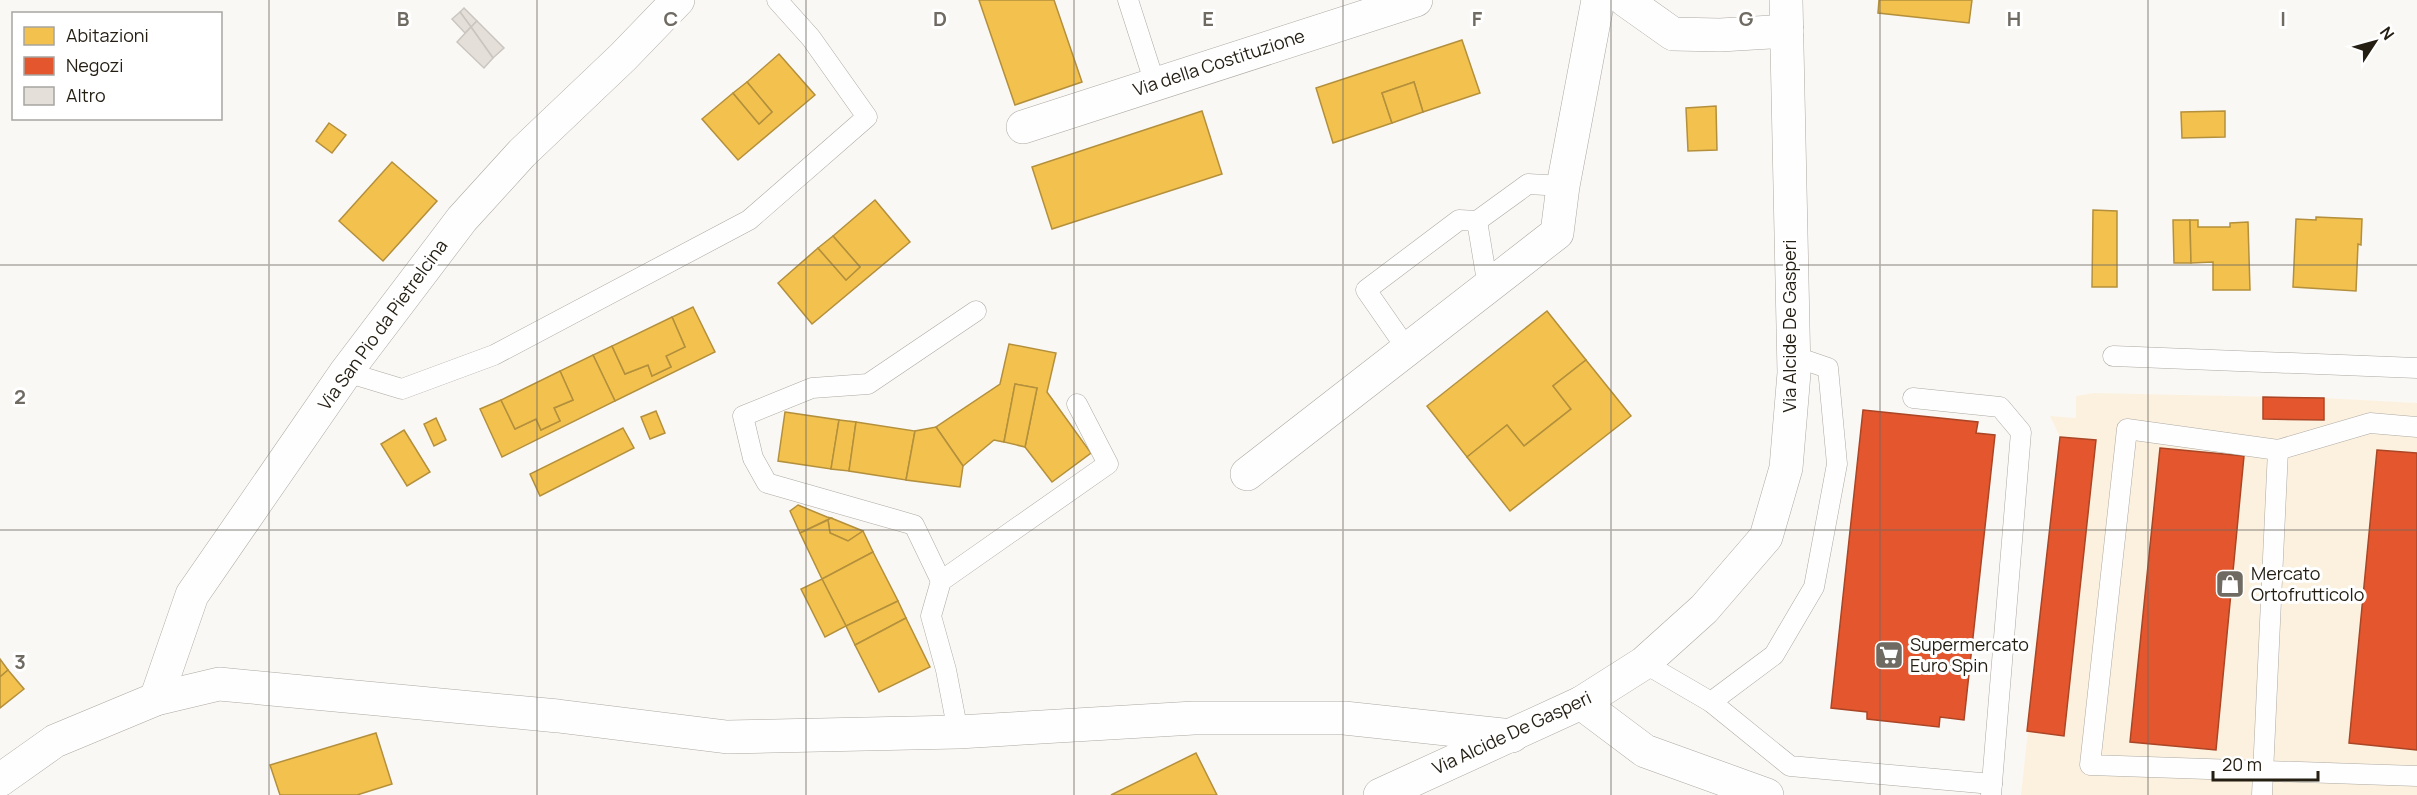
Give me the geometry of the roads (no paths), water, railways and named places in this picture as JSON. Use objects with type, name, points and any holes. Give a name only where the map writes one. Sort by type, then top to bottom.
[{"type":"street","name":"Via San Pio da Pietrelcina","points":[[156,699],[192,595],[346,372],[470,210],[522,153],[623,57],[678,0]]},
{"type":"street","name":"Via della Costituzione","points":[[1023,127],[1416,0]]},
{"type":"street","points":[[1247,474],[1557,232],[1563,186],[1598,0]]},
{"type":"street","points":[[1625,0],[1673,34],[1720,35],[1786,15]]},
{"type":"street","name":"Via Alcide De Gasperi","points":[[1380,795],[1414,777],[1512,736],[1581,703],[1644,663],[1704,609],[1766,537],[1786,468],[1793,356],[1786,15]]},
{"type":"street","points":[[0,780],[55,741],[156,699],[219,684],[558,716],[727,737],[958,732],[1194,718],[1344,718],[1512,736]]},
{"type":"street","points":[[1581,703],[1645,751],[1767,795]]},
{"type":"lane","points":[[346,372],[402,388],[494,355],[749,220],[867,117],[811,38],[777,0]]},
{"type":"lane","points":[[1128,0],[1155,84]]},
{"type":"lane","points":[[1407,349],[1366,290],[1459,220],[1477,221],[1528,184],[1563,186]]},
{"type":"lane","points":[[1477,221],[1488,287]]},
{"type":"lane","points":[[941,581],[914,525],[767,483],[753,458],[744,416],[812,388],[868,384],[976,311]]},
{"type":"lane","points":[[1711,702],[1774,655],[1814,587],[1837,464],[1828,368],[1793,356]]},
{"type":"lane","points":[[2113,356],[2417,368]]},
{"type":"lane","points":[[1644,663],[1711,702],[1790,766],[1992,790],[2021,432],[2000,407],[1913,398]]},
{"type":"lane","points":[[958,732],[946,669],[931,616],[941,581],[1108,464],[1077,404]]},
{"type":"lane","points":[[2417,427],[2370,423],[2278,450],[2127,429],[2090,765],[2417,776]]},
{"type":"lane","points":[[2262,795],[2278,450]]},
{"type":"place","name":"Mercato Ortofrutticolo","points":[[2230,584]]},
{"type":"place","name":"Supermercato Euro Spin","points":[[1889,655]]}]
